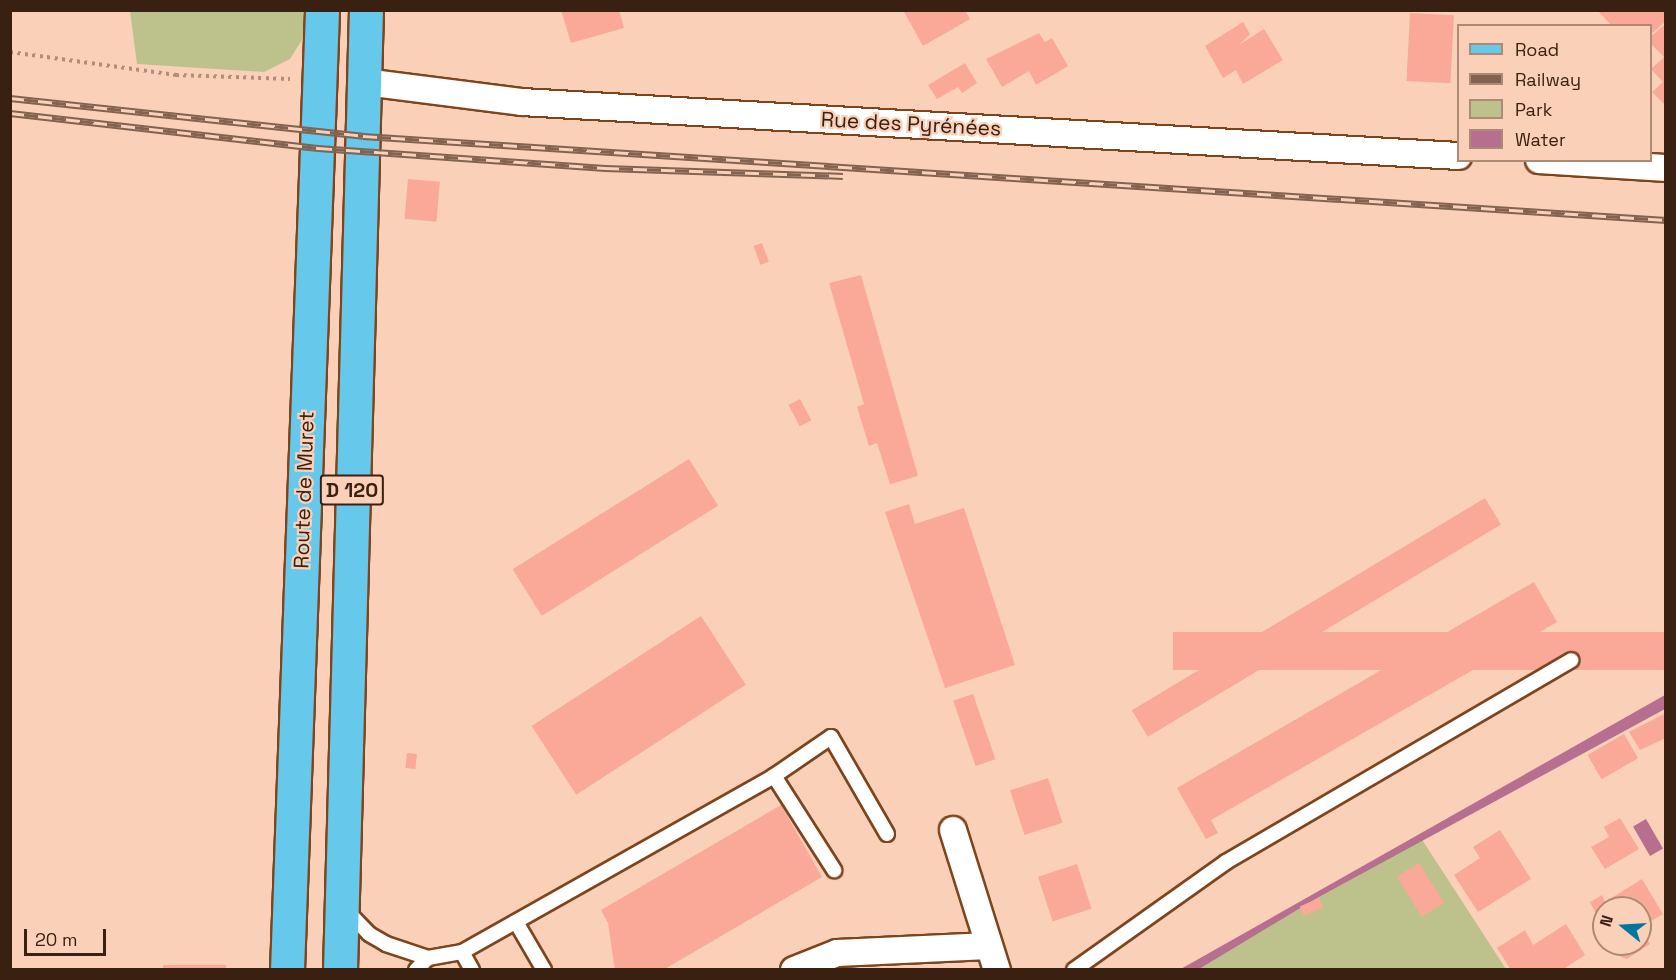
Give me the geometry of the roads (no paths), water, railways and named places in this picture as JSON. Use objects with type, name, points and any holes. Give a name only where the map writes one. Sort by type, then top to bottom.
[{"type":"main road","name":"Route de Muret","points":[[287,969],[321,80],[321,10]]},
{"type":"main road","name":"D 120","points":[[340,969],[339,901],[366,10]]},
{"type":"street","name":"Rue des Pyrénées","points":[[364,82],[522,102],[1457,156]]},
{"type":"street","points":[[1570,162],[1665,168]]},
{"type":"street","points":[[794,969],[837,952],[993,958],[953,830]]},
{"type":"lane","points":[[1074,969],[1226,862],[1571,660]]},
{"type":"lane","points":[[416,969],[429,958],[462,952],[516,922],[774,776],[831,737],[887,834]]},
{"type":"lane","points":[[774,776],[834,870]]},
{"type":"lane","points":[[339,901],[369,934],[429,958]]},
{"type":"lane","points":[[516,922],[544,969]]},
{"type":"lane","points":[[462,952],[472,969]]},
{"type":"water","points":[[1665,695],[1665,709],[1317,898],[1199,969],[1179,970]]},
{"type":"water","points":[[1646,819],[1663,848],[1650,856],[1633,826]]},
{"type":"railway","points":[[10,98],[363,136],[1666,220]]},
{"type":"railway","points":[[10,113],[318,148],[605,168],[843,176]]}]
